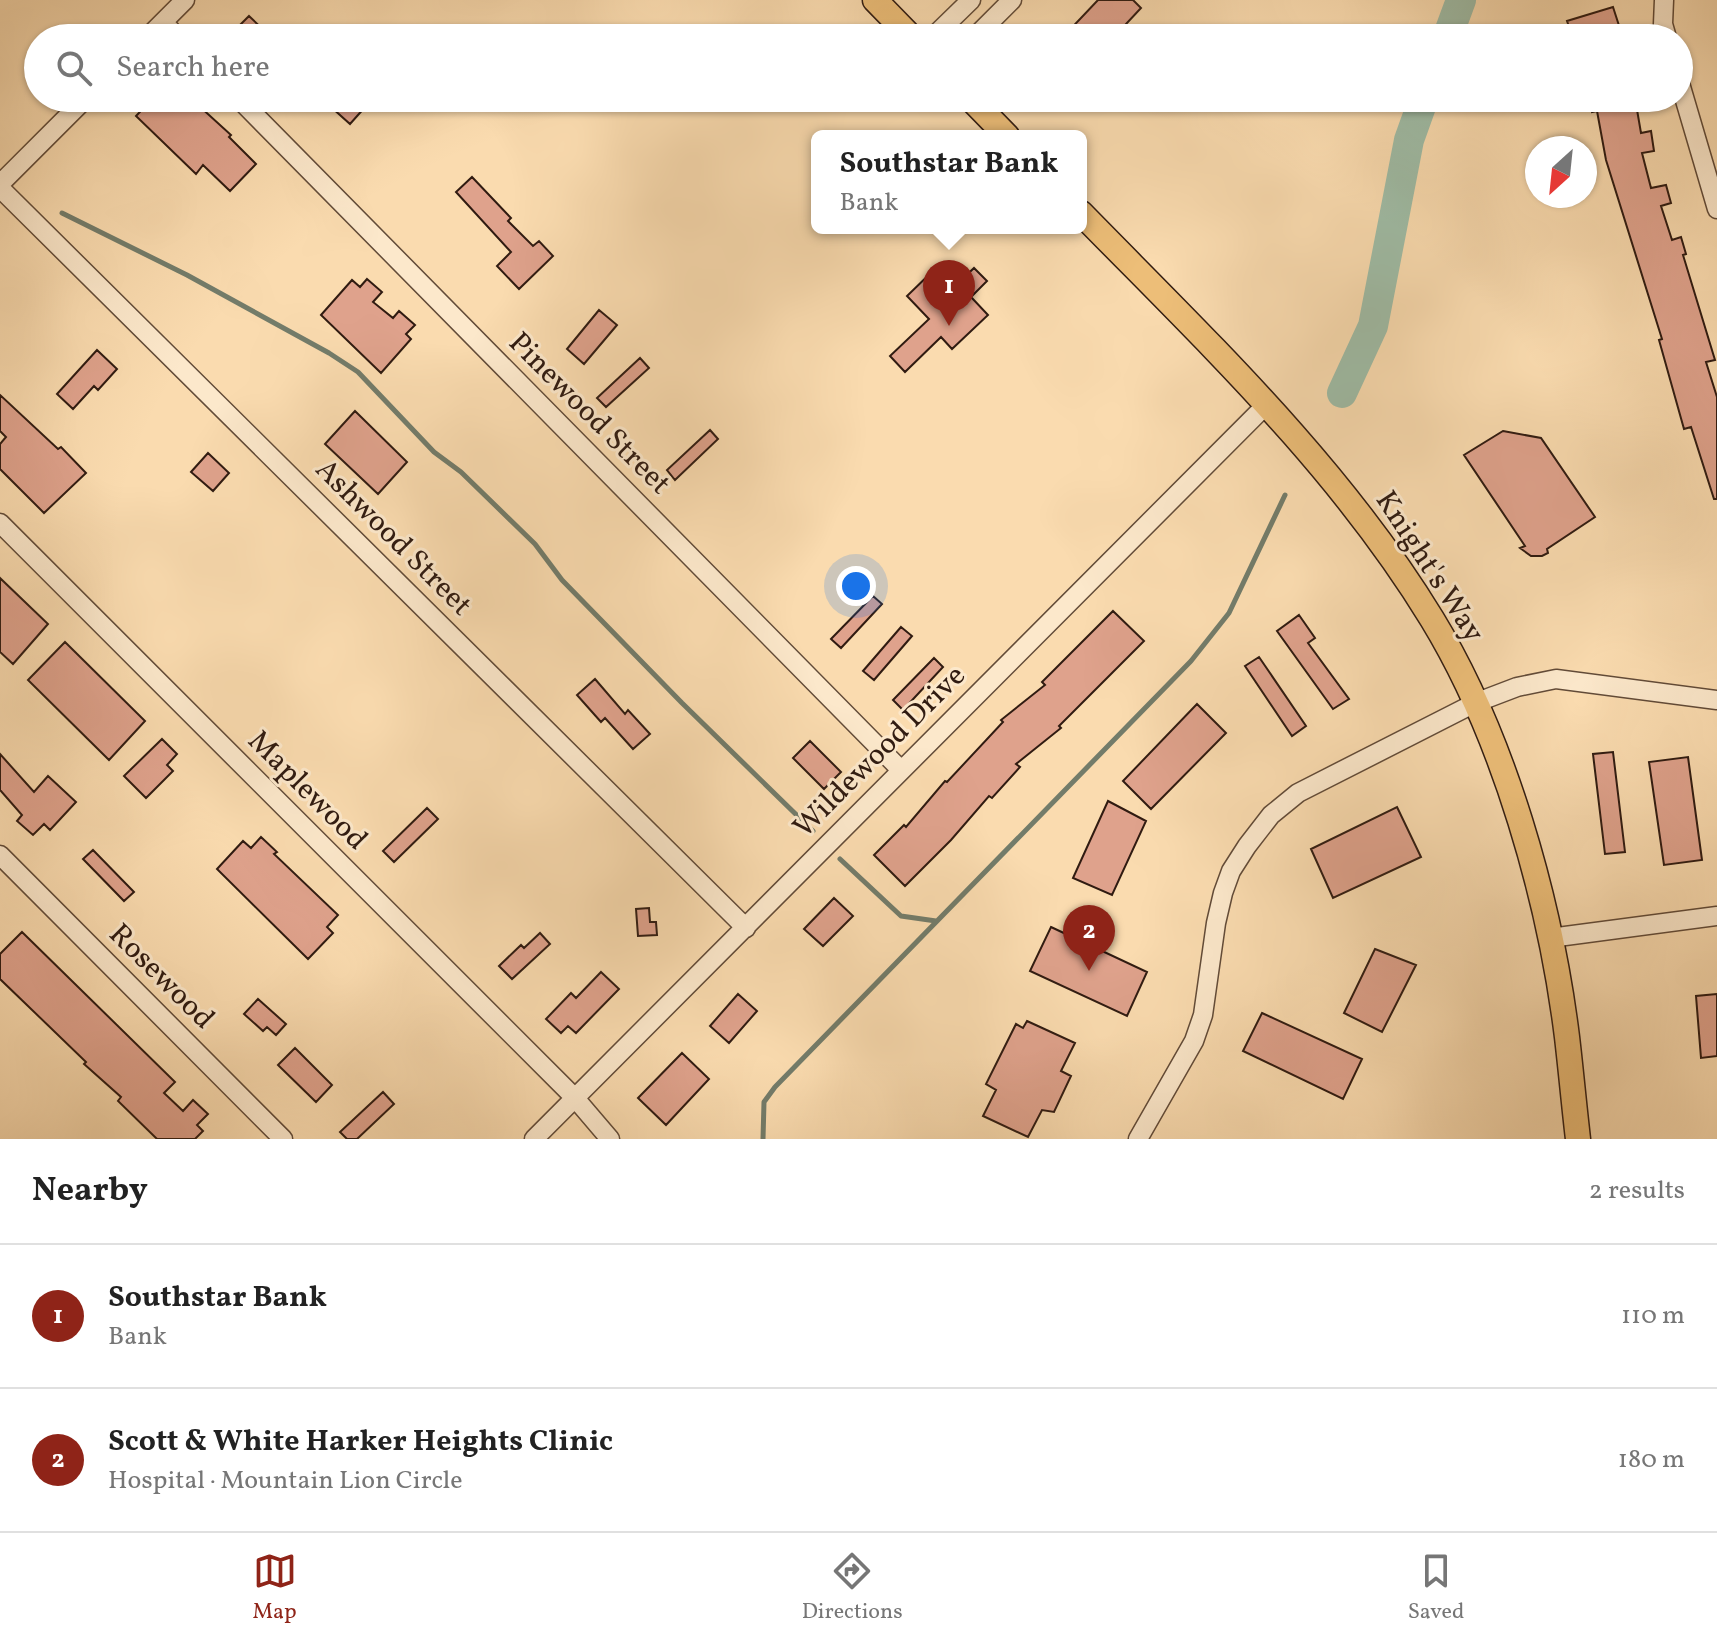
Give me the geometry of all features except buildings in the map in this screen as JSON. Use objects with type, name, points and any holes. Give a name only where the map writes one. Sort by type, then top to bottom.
[{"type":"main road","points":[[875,0],[898,24]]},
{"type":"main road","points":[[984,112],[1001,130]]},
{"type":"main road","name":"Knight's Way","points":[[1087,219],[1267,404],[1328,472],[1400,570],[1433,621],[1475,703],[1516,812],[1550,938],[1567,1035],[1578,1139]]},
{"type":"street","points":[[163,22],[185,0]]},
{"type":"street","points":[[946,24],[971,0]]},
{"type":"street","points":[[988,24],[1012,0]]},
{"type":"street","points":[[1663,24],[1664,0]]},
{"type":"street","points":[[0,186],[72,112]]},
{"type":"street","name":"Pinewood Street","points":[[252,112],[901,770]]},
{"type":"street","points":[[1688,112],[1717,209]]},
{"type":"street","name":"Ashwood Street","points":[[0,186],[746,928]]},
{"type":"street","name":"Wildewood Drive","points":[[534,1139],[1267,404]]},
{"type":"street","name":"Maplewood","points":[[0,523],[575,1098],[610,1139]]},
{"type":"street","points":[[1138,1139],[1194,1041],[1203,1015],[1223,893],[1247,846],[1271,815],[1298,793],[1475,703],[1517,687],[1556,679],[1717,700]]},
{"type":"street","name":"Rosewood","points":[[0,855],[283,1139]]},
{"type":"street","points":[[1550,938],[1717,916]]},
{"type":"waterway","points":[[1452,24],[1461,0]]},
{"type":"waterway","points":[[1342,393],[1373,326],[1409,140],[1419,112]]},
{"type":"waterway","points":[[62,213],[187,275],[358,372],[434,452],[461,472],[535,544],[562,580],[813,831]]},
{"type":"waterway","points":[[763,1139],[764,1102],[775,1087],[1191,661],[1229,613],[1285,495]]},
{"type":"waterway","points":[[840,859],[901,916],[936,921]]},
{"type":"place","name":"Southstar Bank","points":[[949,326]]},
{"type":"place","name":"Scott & White Harker Heights Clinic","points":[[1089,971]]}]
